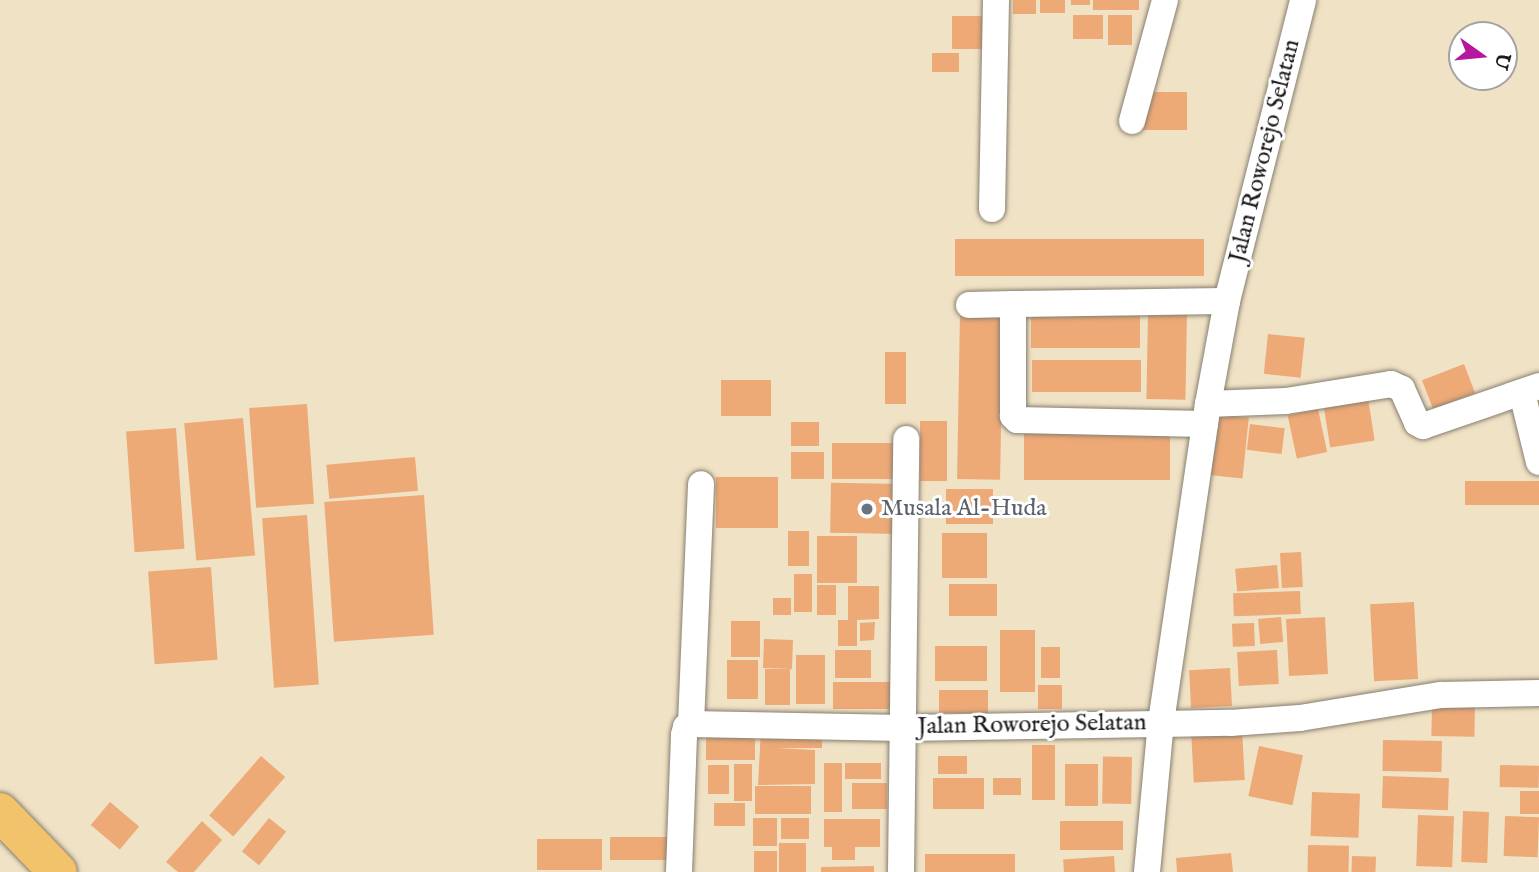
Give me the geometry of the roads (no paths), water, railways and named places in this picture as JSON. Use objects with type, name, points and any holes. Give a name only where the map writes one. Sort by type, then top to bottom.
[{"type":"main road","points":[[0,812],[58,872]]},
{"type":"street","points":[[992,209],[996,0]]},
{"type":"street","points":[[1132,121],[1165,0]]},
{"type":"street","name":"Jalan Roworejo Selatan","points":[[1147,872],[1161,722],[1206,414],[1227,301],[1303,0]]},
{"type":"street","points":[[969,305],[1227,301]]},
{"type":"street","points":[[1013,304],[1013,416],[1017,421],[1206,414],[1391,384],[1402,389],[1417,423],[1423,426],[1530,390],[1539,462]]},
{"type":"street","name":"Jalan Roworejo Selatan","points":[[901,872],[906,439]]},
{"type":"street","points":[[680,872],[684,735],[686,727],[691,724],[701,484]]},
{"type":"street","points":[[1161,722],[1230,723],[1300,718],[1440,695],[1539,693]]},
{"type":"street","name":"Jalan Roworejo Selatan","points":[[691,724],[903,728],[1161,722]]},
{"type":"place","name":"Musala Al-Huda","points":[[867,509]]}]
